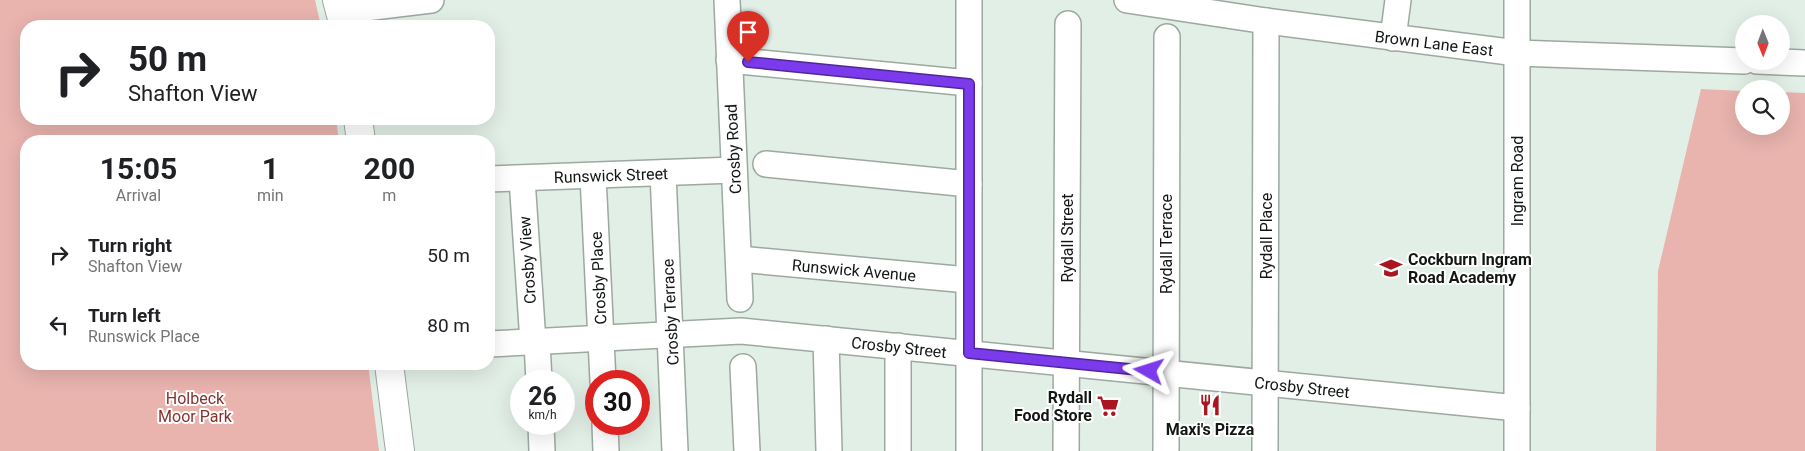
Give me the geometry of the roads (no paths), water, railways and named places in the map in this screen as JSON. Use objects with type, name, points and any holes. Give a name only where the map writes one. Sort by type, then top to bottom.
[{"type":"street","points":[[340,12],[431,0]]},
{"type":"street","name":"Crosby Road","points":[[727,0],[740,298]]},
{"type":"street","points":[[969,0],[969,451]]},
{"type":"street","name":"Brown Lane East","points":[[1127,0],[1266,21],[1517,54],[1735,61]]},
{"type":"street","points":[[1393,38],[1398,0]]},
{"type":"street","name":"Ingram Road","points":[[1517,0],[1517,451]]},
{"type":"street","name":"Rydall Place","points":[[1265,451],[1266,21]]},
{"type":"street","name":"Rydall Street","points":[[1066,451],[1068,24]]},
{"type":"street","name":"Rydall Terrace","points":[[1166,451],[1167,37]]},
{"type":"street","points":[[729,60],[969,84]]},
{"type":"street","points":[[1790,62],[1805,63]]},
{"type":"street","points":[[766,164],[969,184]]},
{"type":"street","name":"Runswick Street","points":[[495,179],[734,170]]},
{"type":"street","name":"Crosby Terrace","points":[[663,173],[675,451]]},
{"type":"street","name":"Crosby Place","points":[[593,176],[602,370]]},
{"type":"street","name":"Crosby View","points":[[522,179],[538,370]]},
{"type":"street","name":"Runswick Avenue","points":[[739,260],[968,280]]},
{"type":"street","name":"Crosby Street","points":[[495,344],[741,331],[1517,408]]},
{"type":"street","points":[[826,340],[829,451]]},
{"type":"street","points":[[898,346],[898,451]]},
{"type":"street","points":[[743,367],[747,451]]},
{"type":"street","points":[[390,370],[400,451]]},
{"type":"street","points":[[541,435],[542,451]]},
{"type":"street","points":[[605,435],[606,451]]},
{"type":"place","name":"Cockburn Ingram Road Academy","points":[[1391,268]]},
{"type":"place","name":"Maxi's Pizza","points":[[1210,405]]},
{"type":"place","name":"Rydall Food Store","points":[[1108,406]]},
{"type":"park label","name":"Holbeck Moor Park","points":[[195,407]]}]
